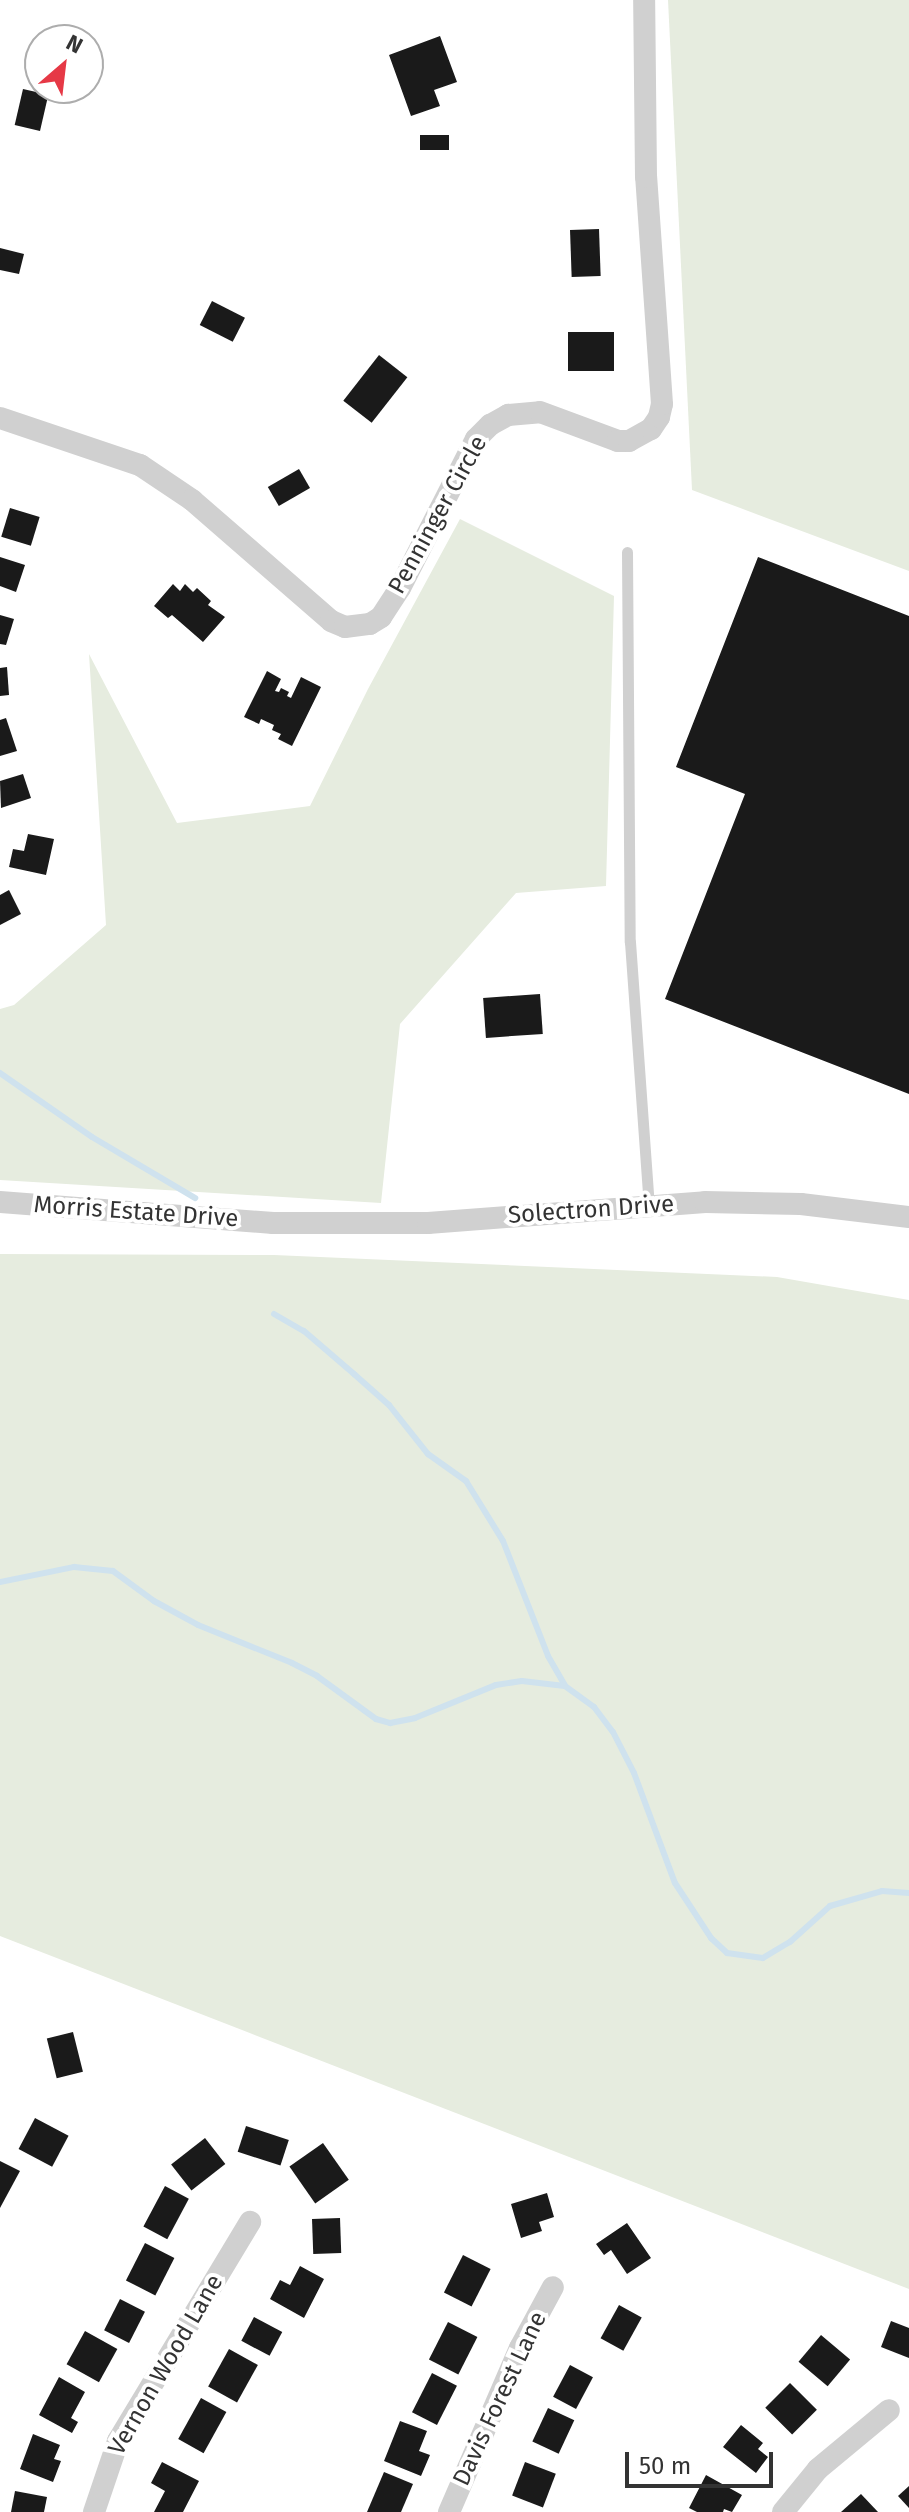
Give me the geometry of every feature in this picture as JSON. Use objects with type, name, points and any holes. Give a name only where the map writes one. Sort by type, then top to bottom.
[{"type":"street","name":"Penninger Circle","points":[[0,418],[140,465],[192,500],[331,621],[345,627],[370,624],[381,617],[400,588],[476,439],[490,425],[518,412],[540,412],[618,441],[629,441],[651,429],[659,417],[662,404],[646,177],[647,47],[644,0]]},
{"type":"street","name":"Morris Estate Drive","points":[[0,1202],[273,1223]]},
{"type":"street","name":"Solectron Drive","points":[[273,1223],[428,1223],[705,1202],[801,1204],[909,1217]]},
{"type":"street","name":"Vernon Wood Lane","points":[[94,2512],[118,2441],[250,2222]]},
{"type":"street","name":"Davis Forest Lane","points":[[449,2512],[520,2348],[553,2287]]},
{"type":"street","points":[[783,2512],[818,2469],[889,2410]]},
{"type":"lane","points":[[627,552],[630,942],[649,1206]]},
{"type":"shaded area","points":[[668,0],[909,0],[909,571],[692,490]]},
{"type":"shaded area","points":[[460,519],[614,596],[606,886],[516,893],[400,1024],[381,1203],[0,1180],[0,1009],[14,1005],[106,925],[89,654],[177,823],[310,806],[368,689]]},
{"type":"shaded area","points":[[0,1254],[274,1255],[777,1277],[909,1300],[909,2289],[0,1936]]},
{"type":"building","points":[[440,36],[457,82],[434,90],[440,106],[411,116],[389,55]]},
{"type":"building","points":[[23,89],[24,104],[46,104],[40,131],[15,125]]},
{"type":"building","points":[[420,135],[449,135],[449,150],[420,150]]},
{"type":"building","points":[[599,229],[601,276],[572,277],[570,230]]},
{"type":"building","points":[[0,248],[24,254],[19,274],[0,270]]},
{"type":"building","points":[[212,301],[245,318],[233,342],[200,325]]},
{"type":"building","points":[[568,332],[614,332],[614,371],[568,371]]},
{"type":"building","points":[[379,355],[407,377],[372,423],[343,401]]},
{"type":"building","points":[[299,469],[310,488],[279,506],[268,487]]},
{"type":"building","points":[[10,508],[40,517],[31,546],[1,537]]},
{"type":"building","points":[[0,557],[25,565],[16,592],[0,586]]},
{"type":"building","points":[[758,557],[909,616],[909,1094],[665,999],[745,794],[676,767]]},
{"type":"building","points":[[173,584],[180,591],[185,584],[193,592],[197,588],[211,601],[208,605],[225,617],[203,642],[172,615],[168,618],[154,606]]},
{"type":"building","points":[[0,615],[14,619],[6,645],[0,644]]},
{"type":"building","points":[[7,667],[9,695],[0,696],[0,668]]},
{"type":"building","points":[[267,671],[281,679],[275,691],[279,692],[281,688],[289,692],[287,696],[291,698],[301,677],[321,687],[292,746],[278,739],[281,734],[272,730],[274,725],[261,719],[259,724],[244,717]]},
{"type":"building","points":[[6,718],[17,751],[0,756],[0,720]]},
{"type":"building","points":[[23,774],[31,798],[1,808],[0,781]]},
{"type":"building","points":[[28,834],[54,839],[46,875],[9,867],[13,849],[24,851]]},
{"type":"building","points":[[9,890],[21,914],[0,925],[0,895]]},
{"type":"building","points":[[540,994],[543,1034],[486,1038],[483,998]]},
{"type":"building","points":[[73,2032],[83,2072],[57,2078],[47,2039]]},
{"type":"building","points":[[35,2118],[69,2136],[52,2167],[19,2149]]},
{"type":"building","points":[[246,2126],[289,2140],[280,2166],[238,2152]]},
{"type":"building","points":[[205,2138],[225,2164],[191,2190],[171,2164]]},
{"type":"building","points":[[323,2143],[349,2180],[315,2203],[289,2167]]},
{"type":"building","points":[[0,2161],[20,2171],[0,2208]]},
{"type":"building","points":[[165,2186],[189,2199],[167,2239],[143,2227]]},
{"type":"building","points":[[547,2193],[554,2217],[539,2222],[542,2231],[521,2238],[511,2204]]},
{"type":"building","points":[[340,2218],[341,2253],[313,2254],[312,2219]]},
{"type":"building","points":[[627,2223],[651,2258],[627,2274],[611,2250],[604,2255],[596,2244]]},
{"type":"building","points":[[145,2243],[174,2258],[155,2295],[126,2280]]},
{"type":"building","points":[[463,2255],[491,2269],[472,2306],[444,2292]]},
{"type":"building","points":[[300,2266],[324,2279],[304,2318],[270,2299],[280,2280],[290,2285]]},
{"type":"building","points":[[120,2299],[145,2312],[129,2343],[104,2330]]},
{"type":"building","points":[[619,2305],[642,2318],[623,2351],[601,2338]]},
{"type":"building","points":[[254,2317],[282,2332],[270,2356],[241,2341]]},
{"type":"building","points":[[891,2321],[909,2328],[909,2358],[881,2347]]},
{"type":"building","points":[[448,2322],[477,2337],[458,2374],[429,2359]]},
{"type":"building","points":[[85,2331],[117,2349],[99,2382],[67,2364]]},
{"type":"building","points":[[821,2335],[850,2359],[828,2386],[799,2362]]},
{"type":"building","points":[[229,2349],[258,2365],[237,2403],[208,2387]]},
{"type":"building","points":[[570,2365],[593,2377],[576,2409],[553,2397]]},
{"type":"building","points":[[432,2373],[457,2386],[437,2425],[412,2412]]},
{"type":"building","points":[[59,2377],[85,2392],[71,2418],[78,2422],[72,2433],[39,2415]]},
{"type":"building","points":[[790,2383],[817,2410],[792,2435],[765,2408]]},
{"type":"building","points":[[201,2398],[226,2412],[204,2453],[178,2439]]},
{"type":"building","points":[[548,2408],[574,2420],[559,2454],[532,2442]]},
{"type":"building","points":[[400,2421],[427,2431],[419,2451],[430,2455],[421,2476],[384,2461]]},
{"type":"building","points":[[741,2425],[763,2443],[758,2449],[768,2457],[756,2473],[723,2447]]},
{"type":"building","points":[[33,2434],[60,2445],[54,2459],[61,2461],[53,2482],[20,2469]]},
{"type":"building","points":[[162,2462],[199,2481],[183,2512],[154,2512],[165,2491],[151,2483]]},
{"type":"building","points":[[525,2462],[556,2474],[543,2507],[512,2496]]},
{"type":"building","points":[[384,2472],[413,2484],[401,2512],[367,2512]]},
{"type":"building","points":[[706,2475],[742,2495],[732,2512],[724,2509],[723,2512],[697,2512],[689,2508]]},
{"type":"building","points":[[909,2486],[909,2508],[898,2496]]},
{"type":"building","points":[[15,2491],[47,2497],[44,2512],[11,2512]]},
{"type":"building","points":[[861,2494],[878,2512],[841,2512]]},
{"type":"waterway","points":[[0,1073],[92,1137],[195,1198]]},
{"type":"waterway","points":[[274,1314],[304,1331],[354,1374],[389,1405],[428,1454],[466,1481],[503,1541],[548,1656],[565,1686],[594,1707],[613,1732],[634,1773],[675,1883],[711,1938],[727,1953],[763,1958],[790,1942],[830,1906],[882,1891],[909,1893]]},
{"type":"waterway","points":[[0,1582],[74,1567],[113,1571],[154,1601],[198,1625],[292,1663],[317,1676],[376,1719],[390,1723],[415,1718],[496,1685],[522,1681],[565,1686]]}]
